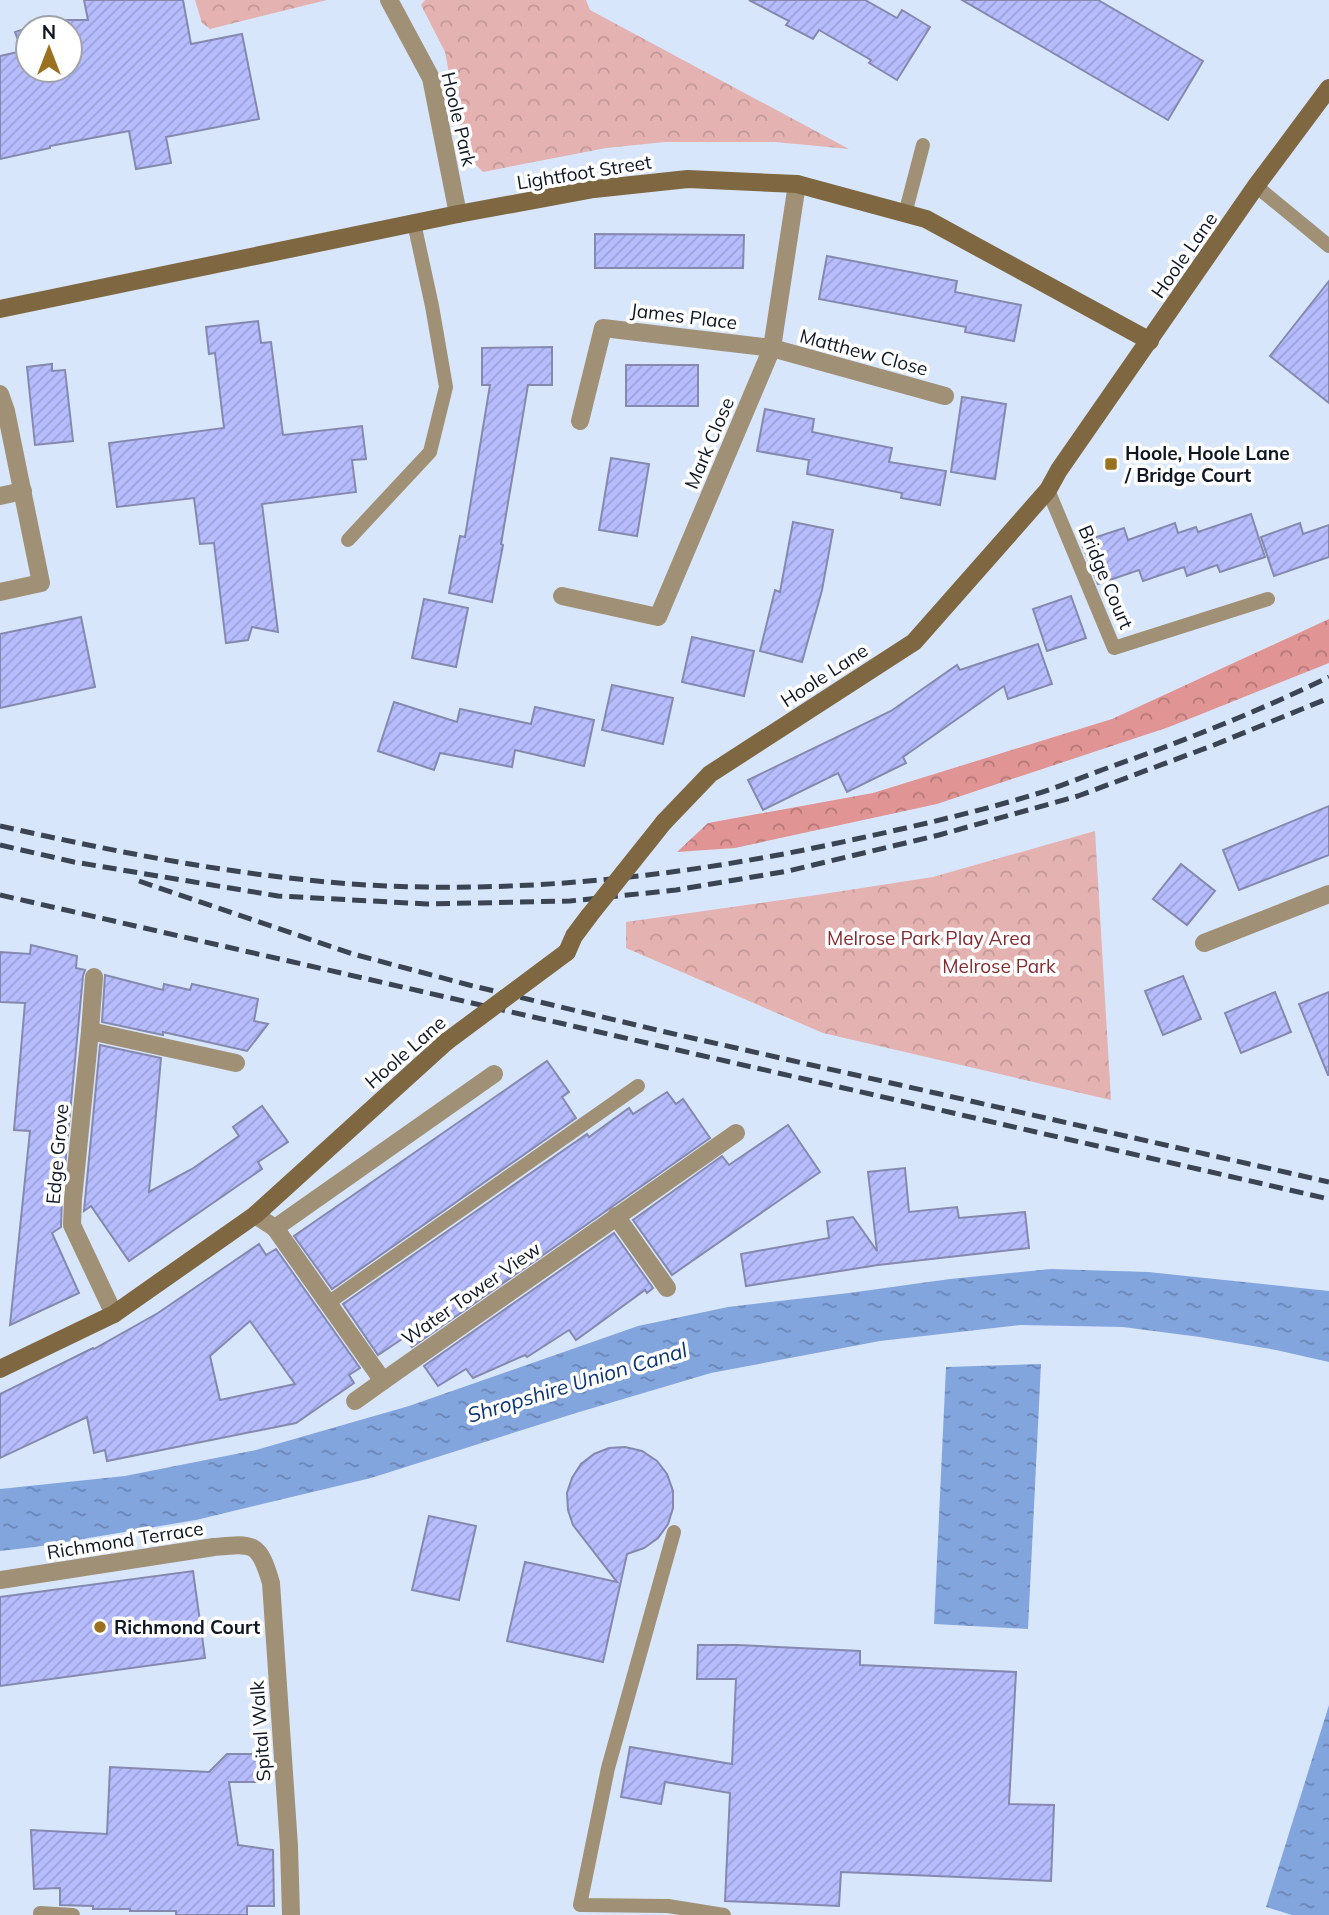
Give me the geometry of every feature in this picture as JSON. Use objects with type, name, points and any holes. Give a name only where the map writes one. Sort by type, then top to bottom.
[{"type":"street","name":"Hoole Park","points":[[389,0],[430,78],[458,214]]},
{"type":"street","name":"Hoole Lane","points":[[0,1369],[114,1314],[256,1215],[446,1042],[567,952],[574,936],[664,822],[710,775],[914,642],[1048,490],[1059,470],[1256,186],[1329,88]]},
{"type":"street","name":"Lightfoot Street","points":[[0,309],[458,214],[594,189],[688,179],[797,184],[926,219],[1150,341]]},
{"type":"street","name":"Mark Close","points":[[562,596],[658,617],[772,348],[797,184]]},
{"type":"street","name":"James Place","points":[[580,421],[603,328],[772,348]]},
{"type":"street","name":"Matthew Close","points":[[772,348],[945,396]]},
{"type":"street","points":[[0,394],[6,411],[41,583],[0,592]]},
{"type":"street","points":[[0,496],[23,491]]},
{"type":"street","points":[[1204,943],[1329,894]]},
{"type":"street","name":"Edge Grove","points":[[94,977],[72,1224],[114,1314]]},
{"type":"street","points":[[90,1031],[236,1063]]},
{"type":"street","points":[[275,1228],[494,1074]]},
{"type":"street","name":"Water Tower View","points":[[355,1401],[736,1133]]},
{"type":"street","points":[[256,1215],[275,1228],[383,1381]]},
{"type":"street","points":[[616,1216],[667,1288]]},
{"type":"street","name":"Richmond Terrace","points":[[0,1580],[214,1547],[247,1545],[256,1549]]},
{"type":"street","name":"Spital Walk","points":[[256,1549],[264,1559],[271,1583],[289,1846],[291,1915]]},
{"type":"lane","points":[[905,214],[923,145]]},
{"type":"lane","points":[[1256,186],[1329,246]]},
{"type":"lane","points":[[348,540],[430,452],[446,387],[414,223]]},
{"type":"lane","name":"Bridge Court","points":[[1048,490],[1114,648],[1268,600]]},
{"type":"lane","points":[[328,1303],[638,1086]]},
{"type":"lane","points":[[674,1532],[608,1768],[580,1905],[668,1906],[724,1915]]},
{"type":"lane","points":[[40,1913],[73,1915]]},
{"type":"green space","points":[[195,0],[327,0],[210,29],[202,23]]},
{"type":"green space","points":[[425,0],[586,0],[590,10],[849,149],[775,142],[665,142],[606,148],[483,172],[464,153],[445,52],[421,5]]},
{"type":"green space","points":[[1329,619],[1329,663],[1169,727],[937,804],[735,848],[677,852],[708,823],[873,793],[1112,719]]},
{"type":"green space","name":"Melrose Park","points":[[1095,831],[1111,1100],[823,1033],[626,948],[626,922],[933,877]]},
{"type":"water","name":"Shropshire Union Canal","points":[[1051,1269],[1148,1272],[1329,1291],[1329,1362],[1200,1337],[1123,1327],[1020,1325],[880,1341],[711,1373],[371,1478],[196,1520],[0,1551],[0,1489],[125,1476],[256,1450],[409,1406],[638,1326],[728,1307]]},
{"type":"water","points":[[1041,1364],[1028,1629],[934,1624],[946,1367]]},
{"type":"water","points":[[1329,1705],[1329,1915],[1292,1915],[1266,1907]]},
{"type":"building","points":[[84,0],[183,0],[191,44],[242,34],[259,119],[166,137],[171,163],[136,169],[129,131],[0,159],[0,56],[14,53],[14,84],[84,84],[84,20],[88,20]]},
{"type":"building","points":[[749,0],[865,0],[897,18],[902,10],[930,27],[897,80],[869,63],[871,60],[819,30],[813,39],[786,25],[789,21]]},
{"type":"building","points":[[962,0],[1098,0],[1203,61],[1168,120]]},
{"type":"building","points":[[595,234],[744,235],[743,268],[595,268]]},
{"type":"building","points":[[827,256],[957,281],[955,292],[1021,305],[1014,341],[965,332],[966,327],[819,299]]},
{"type":"building","points":[[1329,281],[1329,403],[1270,356]]},
{"type":"building","points":[[258,321],[261,343],[271,342],[283,435],[362,426],[366,459],[352,460],[356,492],[262,504],[278,632],[252,627],[248,640],[226,643],[214,543],[200,544],[194,498],[117,507],[109,443],[224,428],[215,353],[209,354],[206,327]]},
{"type":"building","points":[[552,347],[552,385],[528,385],[492,602],[449,593],[460,536],[465,537],[490,385],[482,385],[482,348]]},
{"type":"building","points":[[52,364],[52,371],[65,370],[73,441],[35,445],[27,367]]},
{"type":"building","points":[[626,365],[698,365],[698,406],[626,406]]},
{"type":"building","points":[[962,397],[1006,404],[995,479],[951,472]]},
{"type":"building","points":[[765,409],[814,419],[812,432],[892,448],[889,462],[946,471],[940,505],[901,498],[902,493],[807,474],[809,460],[757,451]]},
{"type":"building","points":[[611,458],[649,464],[637,536],[599,530]]},
{"type":"building","points":[[1251,514],[1265,557],[1220,572],[1217,565],[1187,576],[1184,567],[1143,581],[1139,570],[1098,584],[1081,542],[1124,528],[1128,540],[1175,523],[1178,533],[1196,527],[1198,532]]},
{"type":"building","points":[[793,522],[833,530],[822,590],[802,662],[760,651],[775,590],[780,592]]},
{"type":"building","points":[[1300,523],[1303,534],[1329,525],[1329,557],[1274,576],[1261,537]]},
{"type":"building","points":[[1071,596],[1086,638],[1047,651],[1033,609]]},
{"type":"building","points":[[424,599],[468,608],[456,667],[412,658]]},
{"type":"building","points":[[81,617],[95,687],[0,708],[0,634]]},
{"type":"building","points":[[692,637],[754,651],[744,696],[682,682]]},
{"type":"building","points":[[1038,644],[1052,684],[1008,699],[1004,686],[903,757],[906,763],[847,792],[838,773],[763,810],[748,780],[891,711],[957,665],[960,670]]},
{"type":"building","points":[[612,685],[673,698],[663,744],[602,730]]},
{"type":"building","points":[[394,702],[457,722],[460,709],[531,724],[535,707],[594,720],[584,766],[515,750],[512,767],[440,753],[434,770],[378,751]]},
{"type":"building","points":[[1329,806],[1329,855],[1239,890],[1223,850]]},
{"type":"building","points":[[1181,864],[1215,891],[1187,925],[1153,899]]},
{"type":"building","points":[[31,945],[77,956],[76,968],[85,970],[61,1227],[52,1233],[79,1293],[10,1325],[30,1131],[14,1130],[25,1003],[0,1002],[0,952],[30,954]]},
{"type":"building","points":[[105,975],[163,990],[164,984],[190,990],[192,984],[258,999],[254,1021],[268,1024],[247,1051],[163,1032],[163,1035],[102,1022]]},
{"type":"building","points":[[1183,976],[1201,1019],[1163,1035],[1145,991]]},
{"type":"building","points":[[1275,992],[1291,1032],[1241,1053],[1225,1013]]},
{"type":"building","points":[[1329,992],[1329,1075],[1328,1075],[1299,1004]]},
{"type":"building","points":[[100,1045],[161,1058],[149,1192],[192,1169],[239,1136],[233,1127],[262,1106],[288,1142],[258,1162],[262,1169],[129,1261],[91,1206],[84,1211]]},
{"type":"building","points":[[547,1061],[569,1092],[562,1097],[576,1118],[332,1289],[294,1236]]},
{"type":"building","points":[[667,1092],[676,1104],[683,1099],[710,1138],[412,1347],[405,1337],[378,1355],[343,1304],[587,1134],[589,1137],[629,1108],[633,1114]]},
{"type":"building","points":[[788,1125],[820,1172],[672,1275],[633,1220],[722,1156],[729,1165]]},
{"type":"building","points":[[905,1168],[909,1212],[957,1207],[959,1218],[1025,1212],[1029,1248],[878,1265],[746,1286],[741,1254],[829,1238],[827,1221],[853,1217],[877,1251],[868,1172]]},
{"type":"building","points":[[614,1233],[653,1288],[647,1293],[645,1290],[576,1340],[569,1330],[527,1357],[525,1355],[473,1378],[466,1369],[438,1386],[424,1366]]},
{"type":"building","points":[[259,1244],[266,1255],[276,1249],[360,1368],[349,1375],[354,1383],[296,1423],[107,1461],[105,1450],[94,1453],[87,1417],[0,1458],[0,1394],[94,1349],[158,1313]],"holes":[[[250,1321],[295,1384],[220,1400],[210,1356]]]},
{"type":"building","points":[[625,1447],[642,1451],[657,1461],[667,1474],[673,1491],[673,1508],[668,1524],[658,1538],[644,1548],[627,1554],[603,1662],[507,1641],[525,1562],[617,1582],[573,1525],[568,1510],[567,1493],[581,1464],[594,1454],[609,1448]]},
{"type":"building","points":[[429,1516],[476,1526],[459,1600],[412,1590]]},
{"type":"building","name":"Richmond Court","points":[[193,1571],[205,1658],[0,1686],[0,1597]]},
{"type":"building","points":[[698,1645],[860,1651],[860,1665],[1016,1672],[1009,1804],[1054,1805],[1051,1881],[841,1872],[839,1906],[725,1901],[730,1793],[665,1782],[661,1804],[621,1797],[630,1747],[732,1764],[736,1679],[697,1679]]},
{"type":"building","points":[[227,1754],[270,1754],[270,1782],[229,1782],[238,1845],[273,1850],[274,1906],[247,1906],[247,1915],[176,1915],[176,1911],[130,1911],[60,1905],[60,1888],[34,1889],[31,1830],[107,1834],[110,1767],[209,1772]]},
{"type":"railway","points":[[0,826],[182,863],[366,885],[489,887],[612,879],[735,863],[795,852],[1014,801],[1195,735],[1329,677]]},
{"type":"railway","points":[[0,845],[74,862],[278,896],[427,904],[570,901],[676,890],[788,871],[939,835],[1078,796],[1329,698]]},
{"type":"railway","points":[[139,881],[353,954],[469,985],[1329,1182]]},
{"type":"railway","points":[[0,895],[1329,1199]]},
{"type":"place","name":"Hoole, Hoole Lane / Bridge Court","points":[[1111,464]]},
{"type":"place","name":"Richmond Court","points":[[100,1627]]},
{"type":"park label","name":"Melrose Park Play Area","points":[[929,938]]}]
